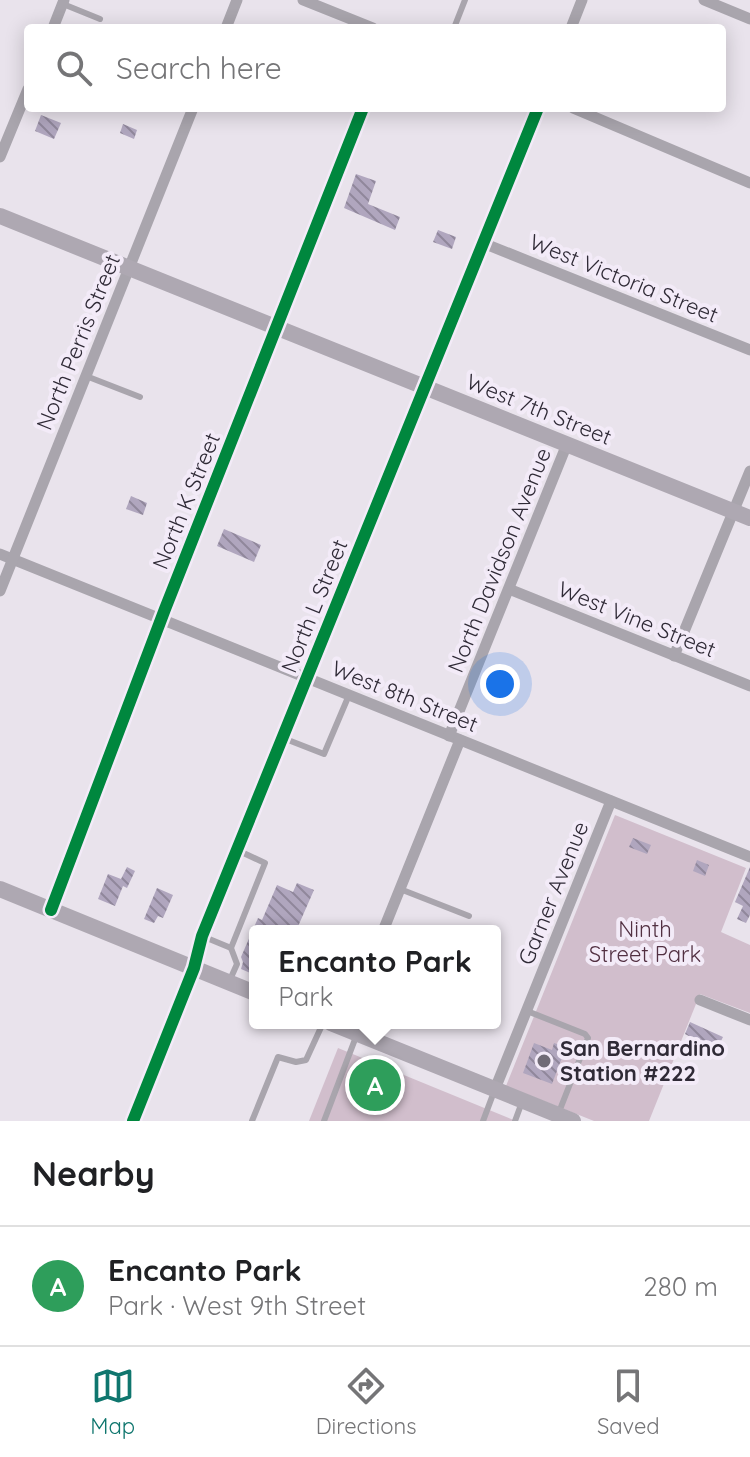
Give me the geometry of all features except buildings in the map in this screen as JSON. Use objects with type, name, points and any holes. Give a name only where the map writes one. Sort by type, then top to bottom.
[{"type":"street","points":[[228,24],[237,0]]},
{"type":"street","points":[[303,0],[363,24]]},
{"type":"street","points":[[573,24],[582,0]]},
{"type":"street","points":[[704,0],[750,19]]},
{"type":"street","points":[[55,24],[63,2]]},
{"type":"street","points":[[0,157],[24,99]]},
{"type":"street","name":"North Perris Street","points":[[0,591],[191,112]]},
{"type":"street","name":"North K Street","points":[[51,910],[161,619],[361,112]]},
{"type":"street","name":"North L Street","points":[[133,1121],[194,968],[202,936],[536,112]]},
{"type":"street","points":[[582,112],[750,183]]},
{"type":"street","name":"West 7th Street","points":[[0,216],[750,518]]},
{"type":"street","name":"West Victoria Street","points":[[483,243],[750,350]]},
{"type":"street","name":"North Davidson Avenue","points":[[385,925],[509,589],[567,444]]},
{"type":"street","points":[[674,656],[750,471]]},
{"type":"street","name":"West 8th Street","points":[[0,554],[750,857]]},
{"type":"street","name":"West Vine Street","points":[[509,589],[750,686]]},
{"type":"street","name":"Garner Avenue","points":[[495,1089],[611,801]]},
{"type":"street","points":[[0,889],[249,990]]},
{"type":"street","points":[[700,1000],[750,1020]]},
{"type":"street","points":[[349,1029],[565,1118]]},
{"type":"lane","points":[[456,24],[465,0]]},
{"type":"lane","points":[[63,2],[100,19]]},
{"type":"lane","points":[[86,376],[140,397]]},
{"type":"lane","points":[[282,738],[324,754],[349,695]]},
{"type":"lane","points":[[229,982],[237,964],[231,948],[265,863],[237,850]]},
{"type":"lane","points":[[400,889],[469,916]]},
{"type":"lane","points":[[202,936],[231,948]]},
{"type":"lane","points":[[527,1011],[585,1034],[588,1038],[565,1118]]},
{"type":"lane","points":[[252,1121],[278,1057],[296,1062],[306,1060],[320,1029]]},
{"type":"lane","points":[[324,1121],[344,1029]]},
{"type":"lane","points":[[483,1121],[495,1089]]},
{"type":"lane","points":[[515,1121],[523,1101]]},
{"type":"green space","name":"Ninth Street Park","points":[[615,815],[746,868],[721,932],[750,945],[750,1013],[700,994],[649,1121],[594,1121],[506,1086]]},
{"type":"green space","points":[[338,1048],[516,1121],[309,1121]]},
{"type":"cycle path","points":[[51,910],[165,609],[361,112]]},
{"type":"cycle path","points":[[133,1121],[194,968],[202,936],[536,112]]},
{"type":"place","name":"San Bernardino Station #222","points":[[544,1061]]},
{"type":"place","name":"Encanto Park","points":[[375,1085]]}]
